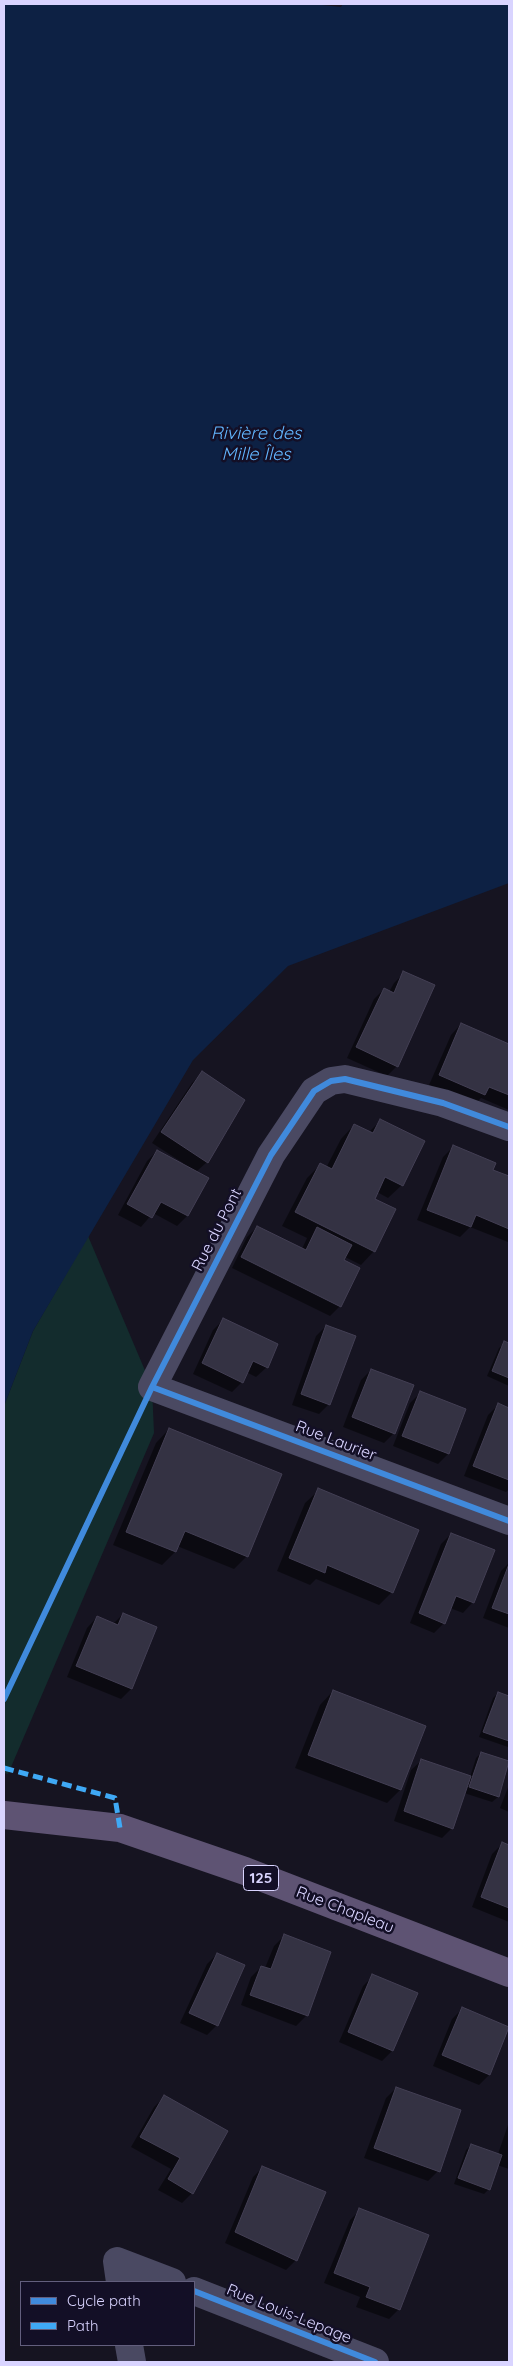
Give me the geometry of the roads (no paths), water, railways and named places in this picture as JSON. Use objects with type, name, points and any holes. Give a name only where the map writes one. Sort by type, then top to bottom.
[{"type":"main road","name":"Rue Chapleau","points":[[4,1815],[120,1828],[245,1871],[509,1974]]},
{"type":"street","name":"Rue du Pont","points":[[152,1387],[271,1156],[314,1091],[331,1081],[345,1079],[443,1103],[509,1128]]},
{"type":"street","name":"Rue Laurier","points":[[152,1387],[509,1521]]},
{"type":"street","points":[[119,2272],[167,2281]]},
{"type":"street","name":"Rue Louis-Lepage","points":[[195,2291],[375,2362]]},
{"type":"street","points":[[129,2346],[132,2362]]},
{"type":"water","name":"Rivière des Mille Îles","points":[[4,4],[313,4],[341,7],[343,4],[509,4],[509,883],[288,966],[193,1060],[33,1331],[4,1406]]}]
